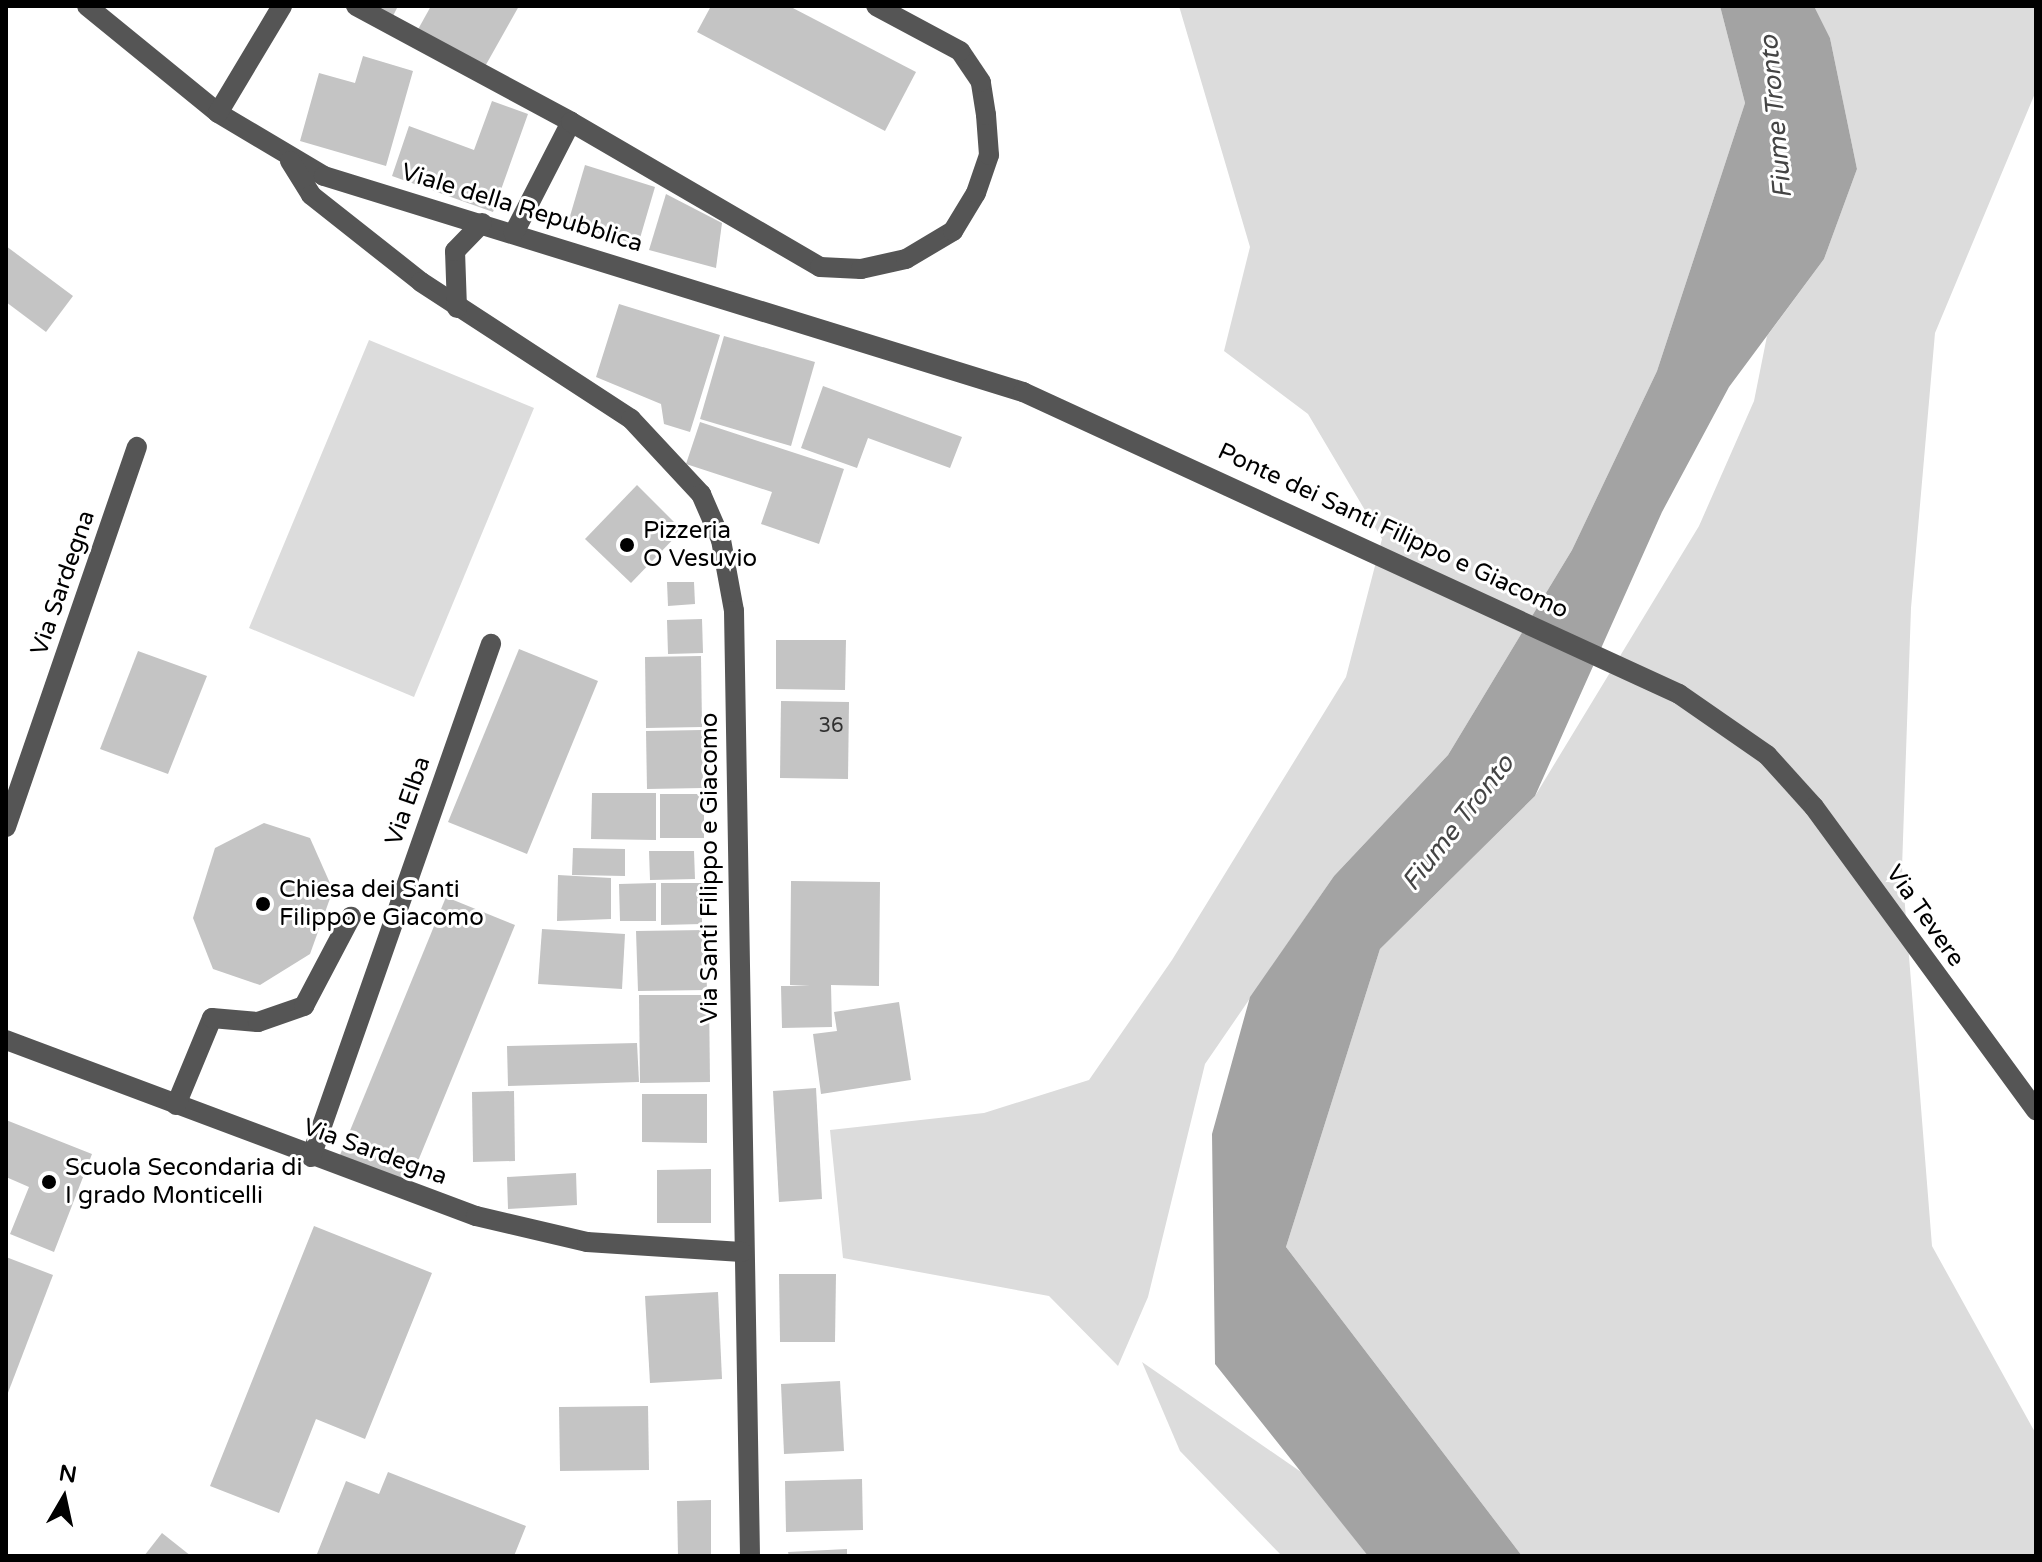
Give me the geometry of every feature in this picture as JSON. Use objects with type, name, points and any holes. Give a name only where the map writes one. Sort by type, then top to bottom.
[{"type":"street","name":"Viale della Repubblica","points":[[87,6],[218,113],[290,161],[985,379]]},
{"type":"street","points":[[218,113],[282,6]]},
{"type":"street","points":[[356,6],[571,122],[820,267],[861,269],[906,259],[953,231],[976,193],[989,155],[981,82],[960,51],[876,6]]},
{"type":"street","points":[[514,233],[571,122]]},
{"type":"street","name":"Via Santi Filippo e Giacomo","points":[[290,161],[311,195],[457,308],[631,419],[701,494],[721,540],[734,611],[742,1252],[750,1556]]},
{"type":"street","points":[[457,308],[455,251],[482,223]]},
{"type":"street","name":"Ponte dei Santi Filippo e Giacomo","points":[[985,379],[1617,663],[1725,721],[1767,755]]},
{"type":"street","name":"Via Sardegna","points":[[6,827],[137,447]]},
{"type":"street","name":"Via Elba","points":[[311,1157],[491,644]]},
{"type":"street","name":"Via Tevere","points":[[1767,755],[1814,807],[2036,1110]]},
{"type":"street","points":[[176,1105],[212,1018],[258,1022],[304,1006],[351,917]]},
{"type":"street","name":"Via Sardegna","points":[[6,1040],[311,1157],[476,1216],[587,1242],[742,1252]]},
{"type":"shaded area","points":[[1179,6],[1720,6],[1745,103],[1657,371],[1572,550],[1448,755],[1334,876],[1205,1064],[1148,1297],[1118,1366],[1049,1296],[843,1258],[830,1130],[984,1113],[1089,1080],[1172,960],[1346,677],[1382,539],[1308,414],[1224,351],[1250,247]]},
{"type":"shaded area","points":[[1814,6],[2036,6],[2036,91],[1935,333],[1911,608],[1902,868],[1932,1246],[2036,1434],[2036,1556],[1522,1556],[1286,1247],[1380,949],[1535,796],[1699,526],[1754,401],[1767,336],[1824,259],[1857,169],[1830,38]]},
{"type":"shaded area","points":[[369,340],[534,408],[414,697],[249,628]]},
{"type":"shaded area","points":[[1142,1362],[1304,1474],[1368,1556],[1282,1556],[1180,1451]]},
{"type":"water","name":"Fiume Tronto","points":[[1720,6],[1814,6],[1830,38],[1857,169],[1824,259],[1729,387],[1662,512],[1535,796],[1380,949],[1286,1247],[1522,1556],[1368,1556],[1215,1364],[1212,1134],[1250,997],[1334,876],[1448,755],[1572,550],[1657,371],[1745,103]]},
{"type":"building","points":[[376,6],[398,6],[393,16]]},
{"type":"building","points":[[431,6],[519,6],[483,70],[416,33]]},
{"type":"building","points":[[711,6],[789,6],[916,72],[885,131],[697,32]]},
{"type":"building","points":[[363,56],[413,71],[386,166],[300,141],[319,73],[355,83]]},
{"type":"building","points":[[492,101],[528,114],[493,212],[392,176],[409,126],[474,150]]},
{"type":"building","points":[[585,165],[655,187],[638,245],[568,223]]},
{"type":"building","points":[[666,194],[722,223],[716,268],[649,250]]},
{"type":"building","points":[[6,246],[73,296],[46,332],[6,302]]},
{"type":"building","points":[[619,304],[720,335],[690,432],[664,424],[661,404],[596,377]]},
{"type":"building","points":[[724,336],[815,362],[791,446],[700,419]]},
{"type":"building","points":[[823,386],[962,437],[950,468],[868,438],[857,468],[801,448]]},
{"type":"building","points":[[700,422],[844,469],[819,544],[761,524],[772,492],[686,464]]},
{"type":"building","points":[[637,485],[682,530],[631,583],[585,539]]},
{"type":"building","points":[[667,582],[694,582],[695,604],[668,606]]},
{"type":"building","points":[[702,619],[703,653],[668,654],[667,620]]},
{"type":"building","points":[[776,640],[846,640],[845,690],[776,689]]},
{"type":"building","points":[[519,649],[598,681],[527,854],[448,822]]},
{"type":"building","points":[[138,651],[207,676],[168,774],[100,749]]},
{"type":"building","points":[[701,656],[702,727],[646,728],[645,657]]},
{"type":"building","points":[[781,701],[849,702],[848,779],[780,778]]},
{"type":"building","points":[[702,730],[703,788],[647,789],[646,731]]},
{"type":"building","points":[[592,793],[656,793],[656,840],[591,839]]},
{"type":"building","points":[[660,794],[704,794],[704,838],[660,838]]},
{"type":"building","name":"Chiesa dei Santi Filippo e Giacomo","points":[[264,823],[310,838],[333,890],[310,954],[260,985],[213,969],[193,918],[215,848]]},
{"type":"building","points":[[573,848],[625,849],[625,876],[572,875]]},
{"type":"building","points":[[649,851],[694,851],[695,879],[650,880]]},
{"type":"building","points":[[558,875],[611,878],[611,919],[557,921]]},
{"type":"building","points":[[791,881],[880,882],[879,986],[831,985],[832,1027],[782,1028],[781,986],[810,986],[790,985]]},
{"type":"building","points":[[656,883],[656,921],[620,921],[619,884]]},
{"type":"building","points":[[661,883],[702,883],[702,924],[661,925]]},
{"type":"building","points":[[446,897],[515,925],[409,1183],[340,1155]]},
{"type":"building","points":[[542,929],[625,934],[622,989],[538,984]]},
{"type":"building","points":[[705,930],[707,990],[638,991],[636,931]]},
{"type":"building","points":[[639,995],[709,995],[710,1082],[640,1083]]},
{"type":"building","points":[[899,1002],[911,1080],[821,1094],[813,1034],[837,1031],[834,1012]]},
{"type":"building","points":[[637,1043],[639,1082],[508,1086],[507,1046]]},
{"type":"building","points":[[816,1088],[822,1199],[779,1202],[773,1091]]},
{"type":"building","points":[[514,1091],[515,1161],[473,1162],[472,1092]]},
{"type":"building","points":[[642,1094],[707,1094],[707,1143],[642,1142]]},
{"type":"building","name":"Scuola Secondaria di I grado Monticelli","points":[[6,1120],[92,1154],[54,1252],[10,1234],[29,1187],[6,1177]]},
{"type":"building","points":[[711,1169],[711,1223],[657,1223],[657,1170]]},
{"type":"building","points":[[576,1173],[577,1205],[508,1209],[507,1177]]},
{"type":"building","points":[[314,1226],[432,1273],[365,1439],[316,1419],[279,1513],[210,1486]]},
{"type":"building","points":[[6,1257],[53,1275],[6,1398]]},
{"type":"building","points":[[779,1274],[836,1274],[835,1342],[780,1342]]},
{"type":"building","points":[[718,1292],[722,1379],[650,1383],[645,1296]]},
{"type":"building","points":[[840,1381],[844,1451],[784,1454],[781,1384]]},
{"type":"building","points":[[648,1406],[649,1470],[560,1471],[559,1407]]},
{"type":"building","points":[[388,1472],[526,1526],[514,1556],[317,1554],[346,1481],[379,1494]]},
{"type":"building","points":[[862,1479],[863,1530],[786,1532],[785,1481]]},
{"type":"building","points":[[711,1500],[711,1556],[678,1556],[677,1501]]},
{"type":"building","points":[[162,1533],[191,1556],[144,1556]]},
{"type":"building","points":[[847,1549],[847,1556],[789,1556],[788,1552]]},
{"type":"place","name":"Pizzeria O Vesuvio","points":[[627,545]]},
{"type":"place","name":"Chiesa dei Santi Filippo e Giacomo","points":[[263,904]]},
{"type":"place","name":"Scuola Secondaria di I grado Monticelli","points":[[49,1182]]}]
